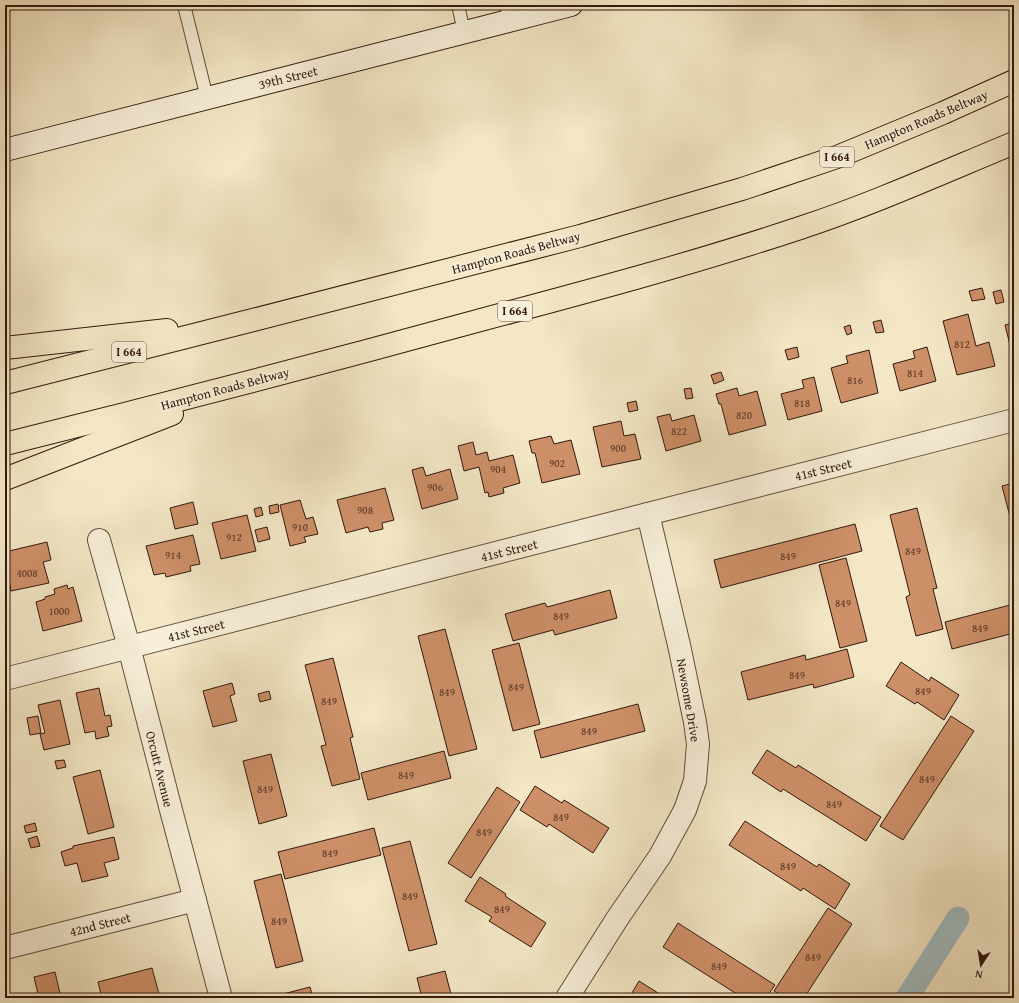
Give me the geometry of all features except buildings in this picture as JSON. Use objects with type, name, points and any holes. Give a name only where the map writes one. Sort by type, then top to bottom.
[{"type":"highway","name":"Hampton Roads Beltway","points":[[5,383],[580,236],[742,189],[837,157],[943,113],[1014,81]]},
{"type":"highway","name":"Hampton Roads Beltway","points":[[5,444],[261,379],[680,266],[804,227],[858,208],[1014,142]]},
{"type":"highway","points":[[5,348],[254,320]]},
{"type":"highway","points":[[5,479],[261,379]]},
{"type":"street","name":"39th Street","points":[[5,150],[464,32],[508,13],[571,5]]},
{"type":"street","name":"41st Street","points":[[5,679],[1014,420]]},
{"type":"street","name":"Newsome Drive","points":[[567,998],[660,856],[685,810],[695,781],[698,744],[695,722],[679,645],[648,514]]},
{"type":"street","name":"Orcutt Avenue","points":[[99,540],[129,647],[194,900],[221,998]]},
{"type":"street","name":"42nd Street","points":[[5,948],[194,900]]},
{"type":"lane","points":[[184,5],[207,98]]},
{"type":"lane","points":[[458,5],[464,32]]},
{"type":"waterway","points":[[907,998],[958,918]]}]
